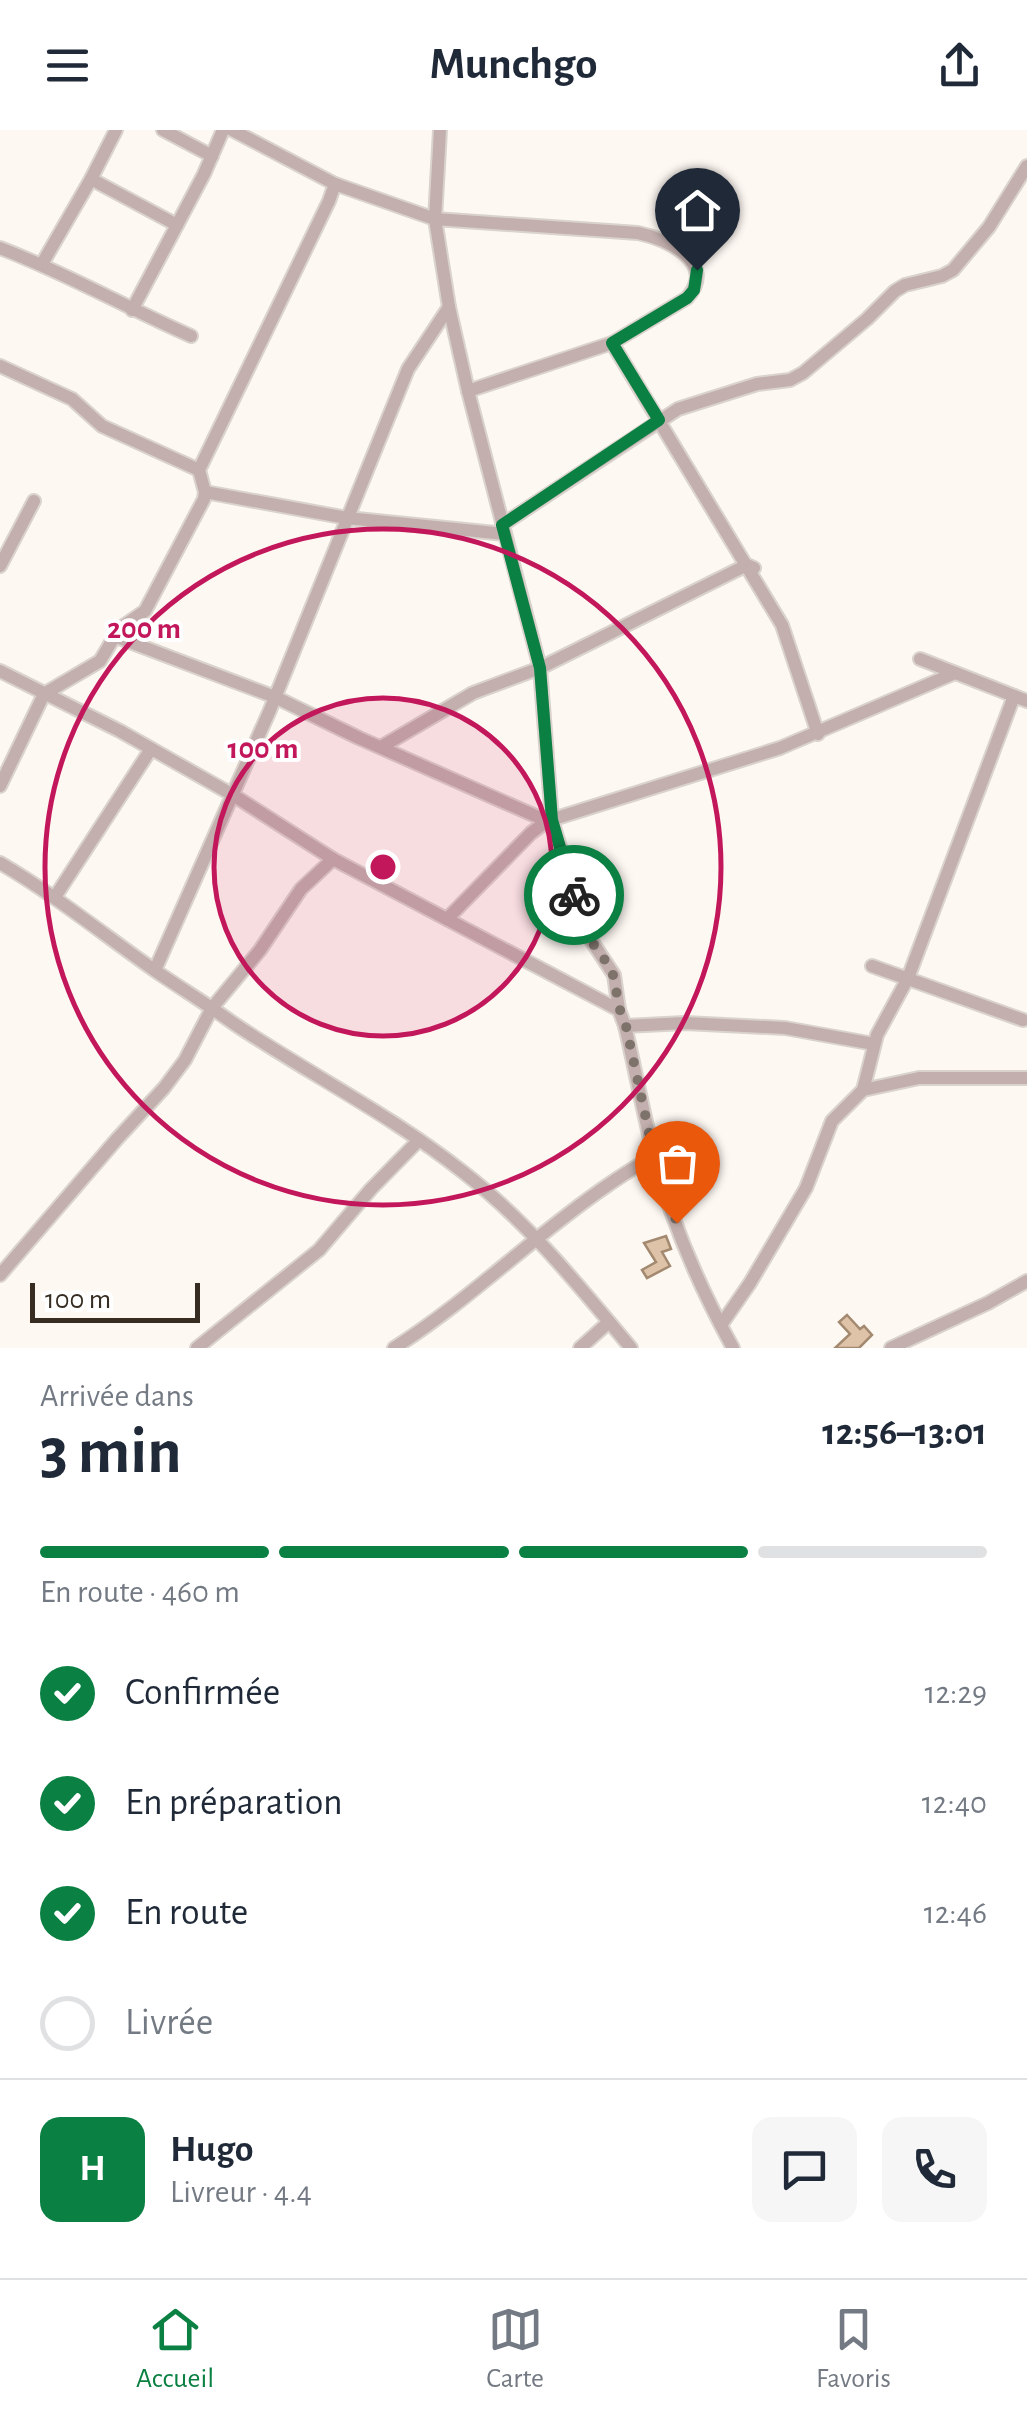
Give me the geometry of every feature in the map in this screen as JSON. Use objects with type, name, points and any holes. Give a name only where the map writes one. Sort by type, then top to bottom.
[{"type":"street","points":[[42,264],[116,130]]},
{"type":"street","points":[[163,130],[212,156]]},
{"type":"street","points":[[132,310],[223,130]]},
{"type":"street","points":[[232,130],[335,184],[435,219],[638,233],[690,256],[697,270],[694,290],[687,298],[612,343],[468,391]]},
{"type":"street","points":[[437,132],[435,219],[449,306],[540,668],[549,820],[586,931],[614,976],[654,1156],[684,1240],[720,1325],[734,1348]]},
{"type":"street","points":[[205,492],[347,518],[503,530],[678,408],[757,384],[790,380],[867,319],[895,291],[952,270],[989,227],[1027,166]]},
{"type":"street","points":[[91,179],[177,225]]},
{"type":"street","points":[[0,786],[44,694],[100,661],[119,629],[144,611],[204,499],[199,470],[335,184]]},
{"type":"street","points":[[0,248],[42,264],[191,336]]},
{"type":"street","points":[[155,970],[275,697],[408,369],[449,306]]},
{"type":"street","points":[[612,343],[782,624],[818,734]]},
{"type":"street","points":[[0,366],[72,399],[102,426],[199,470]]},
{"type":"street","points":[[0,566],[34,501]]},
{"type":"street","points":[[381,748],[474,693],[540,668],[751,567]]},
{"type":"street","points":[[114,636],[275,697],[381,748],[549,820]]},
{"type":"street","points":[[720,1325],[750,1283],[806,1188],[832,1121],[863,1090],[874,1044],[908,978],[1021,698],[920,659]]},
{"type":"street","points":[[0,672],[151,748],[333,859],[620,1010]]},
{"type":"street","points":[[447,919],[549,820],[780,748],[955,673]]},
{"type":"street","points":[[55,897],[151,748]]},
{"type":"street","points":[[0,1275],[164,1088],[185,1060],[212,1008],[260,950],[301,888],[333,859]]},
{"type":"street","points":[[0,864],[55,897],[155,970],[464,1173],[557,1260],[631,1348]]},
{"type":"street","points":[[872,966],[1026,1018]]},
{"type":"street","points":[[626,1026],[766,1026],[874,1044]]},
{"type":"street","points":[[863,1090],[932,1077],[1027,1078]]},
{"type":"street","points":[[197,1348],[320,1250],[419,1140]]},
{"type":"street","points":[[394,1348],[459,1303],[536,1238],[634,1166],[654,1156]]},
{"type":"street","points":[[890,1348],[988,1303],[1026,1279]]},
{"type":"street","points":[[580,1348],[609,1322]]},
{"type":"building","points":[[666,1236],[671,1249],[662,1252],[670,1266],[647,1278],[642,1270],[656,1262],[644,1243]]},
{"type":"building","points":[[847,1315],[872,1335],[859,1348],[835,1348],[850,1334],[839,1322]]},
{"type":"way so far","points":[[574,895],[589,938],[614,976],[654,1156],[677,1223]]},
{"type":"route","points":[[574,895],[552,820],[540,668],[502,525],[659,420],[612,343],[687,298],[694,290],[697,270]]}]
